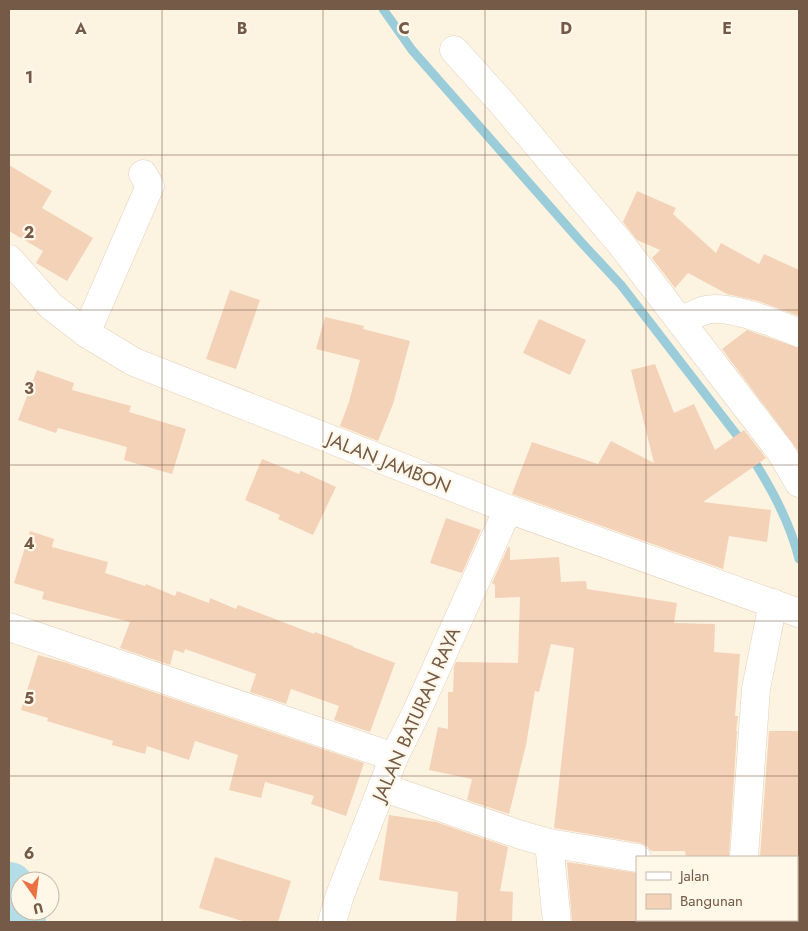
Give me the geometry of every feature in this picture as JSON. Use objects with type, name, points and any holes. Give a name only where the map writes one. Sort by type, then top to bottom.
[{"type":"street","points":[[454,50],[502,102],[621,244],[781,452],[799,483]]},
{"type":"street","points":[[86,333],[150,186],[143,174]]},
{"type":"street","name":"JALAN JAMBON","points":[[9,259],[51,306],[86,333],[134,362],[508,509],[799,613]]},
{"type":"street","points":[[681,322],[698,312],[716,308],[759,319],[799,333]]},
{"type":"street","name":"JALAN BATURAN RAYA","points":[[332,922],[340,894],[394,757],[417,711],[508,509]]},
{"type":"street","points":[[744,856],[756,690],[773,603]]},
{"type":"street","points":[[9,627],[394,757]]},
{"type":"street","points":[[382,787],[549,843],[636,858]]},
{"type":"street","points":[[549,843],[557,922]]},
{"type":"building","points":[[9,165],[52,191],[42,208],[93,238],[67,281],[36,263],[43,251],[9,231]]},
{"type":"building","points":[[637,191],[676,208],[673,214],[716,253],[721,243],[759,264],[764,254],[799,270],[799,316],[758,301],[727,294],[688,273],[675,288],[652,258],[660,250],[637,240],[623,222]]},
{"type":"building","points":[[230,290],[260,300],[236,369],[206,359]]},
{"type":"building","points":[[325,317],[364,326],[363,329],[410,341],[393,404],[378,441],[340,426],[349,402],[360,360],[316,349]]},
{"type":"building","points":[[539,319],[586,340],[570,375],[523,353]]},
{"type":"building","points":[[747,330],[799,348],[799,452],[722,349]]},
{"type":"building","points":[[655,364],[674,413],[694,404],[715,450],[744,430],[766,458],[703,502],[771,510],[767,542],[729,536],[723,569],[512,494],[532,442],[598,464],[611,441],[654,463],[631,370]]},
{"type":"building","points":[[37,370],[74,383],[72,390],[131,406],[129,412],[186,429],[172,474],[124,460],[127,447],[58,428],[56,433],[18,420]]},
{"type":"building","points":[[262,459],[299,474],[301,471],[336,487],[313,535],[278,519],[280,515],[245,500]]},
{"type":"building","points":[[446,518],[481,530],[462,573],[430,563]]},
{"type":"building","points":[[30,531],[54,539],[52,547],[108,562],[105,573],[145,586],[146,584],[175,596],[177,591],[209,603],[210,598],[236,609],[238,605],[395,663],[370,732],[334,720],[339,706],[291,689],[286,704],[250,692],[256,674],[185,649],[184,653],[174,650],[170,665],[120,648],[130,622],[42,599],[44,592],[14,583]]},
{"type":"building","points":[[508,547],[510,547],[510,560],[559,557],[561,582],[586,581],[587,589],[677,603],[674,623],[715,624],[714,652],[740,654],[735,716],[738,716],[729,856],[686,856],[685,851],[651,851],[647,846],[640,843],[554,828],[574,648],[551,644],[539,692],[535,691],[526,745],[509,814],[467,800],[472,779],[429,770],[438,727],[448,729],[448,692],[453,692],[454,666],[456,662],[518,663],[520,597],[495,598],[495,585],[492,583]]},
{"type":"building","points":[[38,655],[67,663],[364,763],[346,816],[311,804],[314,796],[265,782],[261,798],[229,790],[238,755],[195,741],[189,760],[147,746],[145,754],[112,745],[113,741],[47,721],[48,718],[21,710]]},
{"type":"building","points":[[769,731],[799,731],[799,857],[760,856]]},
{"type":"building","points":[[389,815],[436,822],[508,847],[500,891],[513,892],[512,922],[456,922],[458,892],[379,880]]},
{"type":"building","points":[[215,857],[291,881],[278,922],[246,922],[199,908]]},
{"type":"building","points":[[567,862],[636,873],[637,922],[572,922]]},
{"type":"waterway","points":[[383,9],[412,50],[621,285],[743,443]]},
{"type":"waterway","points":[[751,456],[779,506],[791,532],[799,559]]},
{"type":"waterway","points":[[9,888],[20,922]]}]
